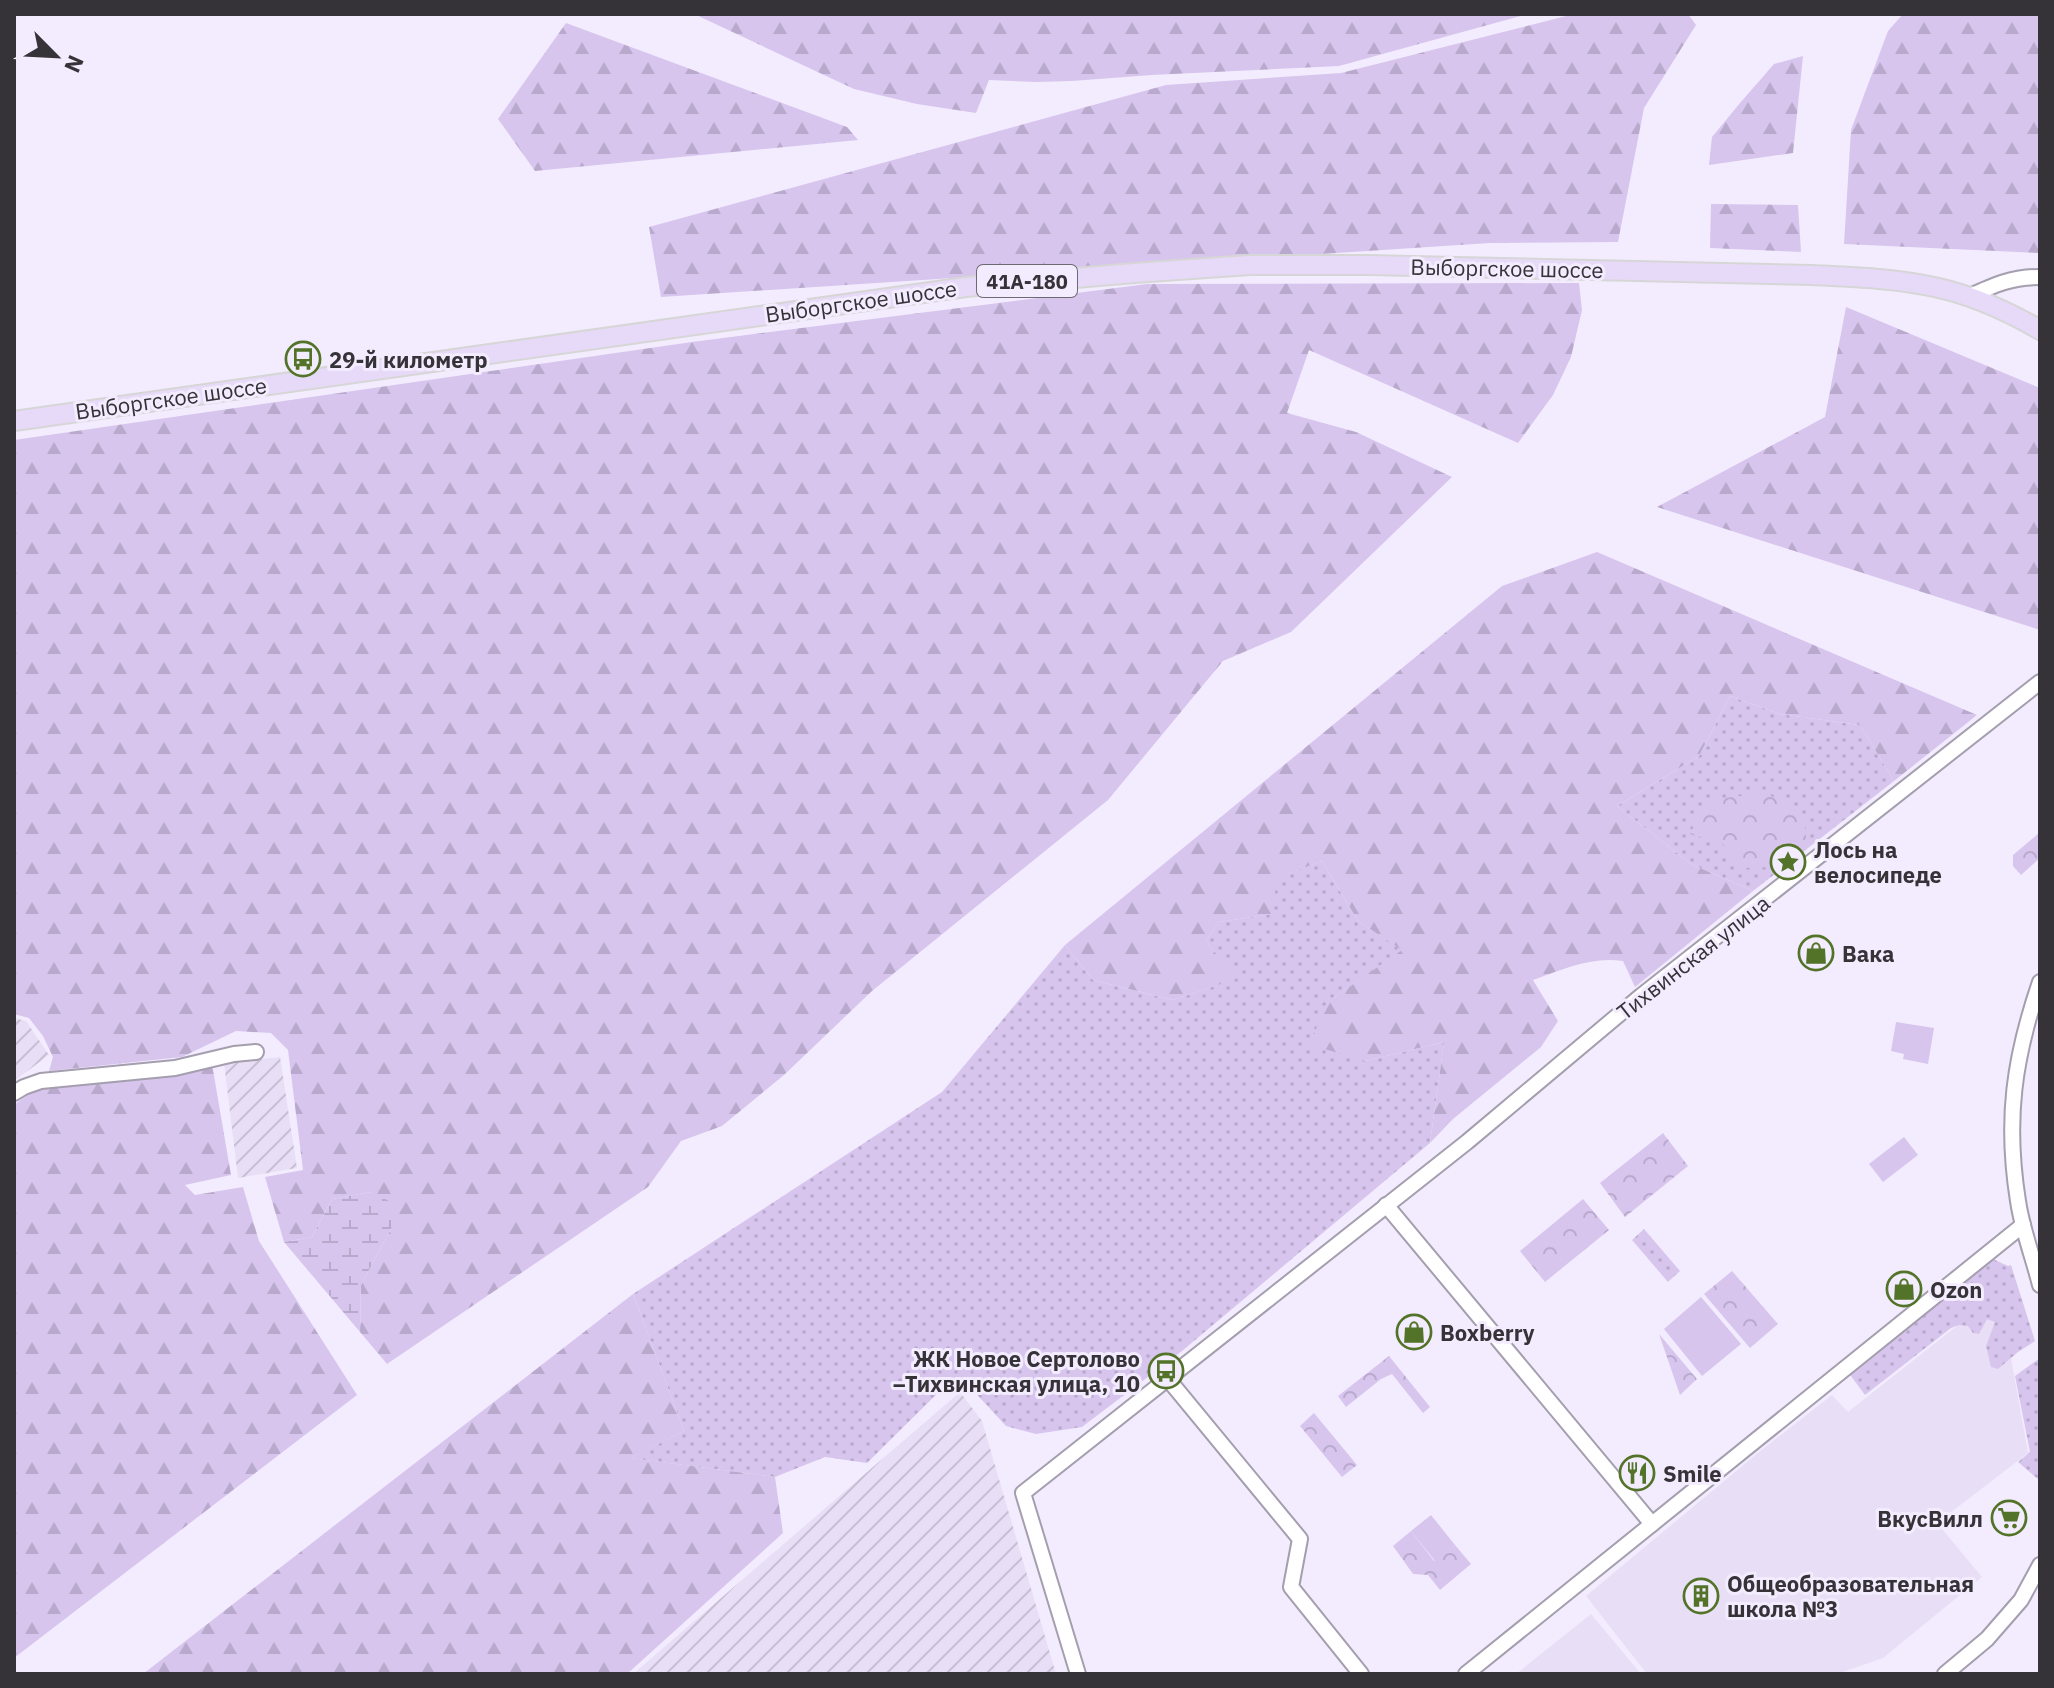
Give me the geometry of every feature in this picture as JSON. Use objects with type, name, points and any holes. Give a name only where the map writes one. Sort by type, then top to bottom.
[{"type":"main road","name":"Выборгское шоссе","points":[[14,421],[966,287],[1236,266],[1368,265],[1873,278],[1925,285],[1968,297],[2015,315],[2040,330]]},
{"type":"street","points":[[1968,297],[2020,277],[2040,277]]},
{"type":"street","name":"Тихвинская улица","points":[[1078,1674],[1023,1493],[1467,1142],[1641,996],[2040,682]]},
{"type":"street","points":[[2040,982],[2021,1043],[2013,1087],[2012,1163],[2018,1204],[2040,1285]]},
{"type":"street","points":[[14,1093],[41,1081],[175,1068],[256,1052]]},
{"type":"street","points":[[1386,1205],[1652,1524]]},
{"type":"street","points":[[1466,1674],[2023,1225]]},
{"type":"street","points":[[1168,1379],[1300,1539],[1291,1587],[1361,1674]]},
{"type":"street","points":[[1945,1674],[1993,1632],[2021,1600],[2040,1565]]},
{"type":"shaded area","points":[[14,1018],[26,1021],[49,1055],[14,1081]]},
{"type":"shaded area","points":[[280,1057],[297,1168],[238,1178],[224,1063]]},
{"type":"shaded area","points":[[1977,1310],[2004,1319],[2028,1453],[1937,1523],[1982,1577],[1883,1658],[1837,1674],[1647,1674],[1586,1596],[1832,1395],[1848,1412]]},
{"type":"shaded area","points":[[960,1392],[982,1421],[1056,1674],[633,1674]]},
{"type":"shaded area","points":[[1591,1614],[1641,1674],[1516,1674]]},
{"type":"green space","points":[[694,14],[1528,14],[1339,66],[1072,81],[989,80],[976,113],[917,104],[854,89]]},
{"type":"green space","points":[[1574,14],[1688,14],[1696,25],[1644,108],[1618,242],[1490,243],[661,297],[649,227],[1166,85],[1341,73]]},
{"type":"green space","points":[[1903,14],[2040,14],[2040,253],[1844,244],[1851,130],[1888,31]]},
{"type":"green space","points":[[566,23],[847,127],[858,140],[535,171],[498,119]]},
{"type":"green space","points":[[1803,56],[1793,153],[1709,165],[1712,137],[1740,103],[1774,64]]},
{"type":"green space","points":[[1711,204],[1798,205],[1801,252],[1710,248]]},
{"type":"green space","points":[[1579,283],[1582,310],[1571,357],[1553,395],[1518,443],[1309,350],[1287,413],[1356,432],[1452,477],[1291,632],[1223,661],[1108,800],[872,991],[784,1075],[722,1126],[681,1141],[648,1187],[387,1364],[360,1332],[361,1285],[392,1227],[371,1192],[332,1199],[312,1237],[284,1242],[265,1177],[303,1170],[288,1050],[271,1033],[236,1031],[182,1057],[49,1071],[53,1057],[43,1036],[29,1018],[14,1014],[14,440],[692,342],[1147,284]]},
{"type":"green space","points":[[1846,307],[2040,388],[2040,630],[1657,507],[1825,417]]},
{"type":"green space","points":[[1597,552],[1977,715],[1894,781],[1860,725],[1780,714],[1730,696],[1699,756],[1617,806],[1691,864],[1753,891],[1635,987],[1623,961],[1611,960],[1577,965],[1533,980],[1558,1021],[1541,1047],[1453,1119],[1430,1143],[1444,1042],[1365,1061],[1308,1044],[1332,999],[1402,950],[1358,921],[1322,861],[1277,878],[1272,914],[1219,922],[1206,941],[1236,979],[1173,1000],[1093,980],[1065,945],[1502,586]]},
{"type":"green space","points":[[1730,696],[1780,714],[1860,725],[1894,781],[1753,891],[1691,864],[1617,806],[1699,756]]},
{"type":"green space","points":[[1766,793],[1804,814],[1807,849],[1784,867],[1742,868],[1722,843],[1690,834],[1707,800]]},
{"type":"green space","points":[[2039,833],[2040,858],[2021,875],[2013,866],[2013,855]]},
{"type":"green space","points":[[1322,861],[1358,921],[1403,950],[1332,999],[1365,1061],[1444,1042],[1430,1143],[1182,1351],[1082,1427],[1036,1434],[1006,1426],[968,1385],[943,1388],[867,1463],[825,1457],[775,1477],[630,1458],[684,1431],[633,1294],[942,1092],[1065,945],[1093,980],[1173,1000],[1235,979],[1206,941],[1219,922],[1271,914],[1276,878]]},
{"type":"green space","points":[[1896,1022],[1934,1028],[1928,1064],[1903,1059],[1904,1054],[1891,1051]]},
{"type":"green space","points":[[212,1064],[231,1175],[185,1185],[195,1195],[243,1187],[259,1241],[357,1395],[14,1658],[14,1105],[42,1085]]},
{"type":"green space","points":[[1663,1133],[1688,1166],[1625,1217],[1600,1183]]},
{"type":"green space","points":[[1904,1137],[1918,1155],[1883,1182],[1869,1164]]},
{"type":"green space","points":[[371,1192],[391,1202],[392,1227],[361,1285],[360,1332],[284,1242],[312,1237],[332,1199]]},
{"type":"green space","points":[[1583,1199],[1609,1230],[1545,1282],[1520,1251]]},
{"type":"green space","points":[[1644,1229],[1680,1271],[1668,1282],[1632,1240]]},
{"type":"green space","points":[[1993,1259],[2011,1265],[2035,1341],[1998,1369],[1991,1367],[1986,1346],[1995,1322],[1987,1319],[1979,1334],[1973,1333],[1968,1326],[1959,1325],[1865,1395],[1848,1372]]},
{"type":"green space","points":[[1732,1271],[1778,1324],[1750,1348],[1704,1294]]},
{"type":"green space","points":[[633,1294],[684,1431],[631,1458],[775,1477],[783,1533],[627,1674],[143,1674]]},
{"type":"green space","points":[[1701,1297],[1741,1344],[1702,1376],[1664,1329]]},
{"type":"green space","points":[[1659,1334],[1697,1379],[1680,1395]]},
{"type":"green space","points":[[1389,1356],[1430,1407],[1423,1413],[1392,1374],[1346,1407],[1338,1396]]},
{"type":"green space","points":[[2040,1358],[2040,1481],[2018,1462],[2030,1452],[2015,1376]]},
{"type":"green space","points":[[1314,1413],[1357,1465],[1342,1477],[1300,1426]]},
{"type":"green space","points":[[1431,1515],[1455,1545],[1435,1561],[1411,1531]]},
{"type":"green space","points":[[1411,1531],[1434,1561],[1455,1545],[1471,1564],[1440,1590],[1428,1575],[1413,1574],[1393,1546]]},
{"type":"place","name":"29-й километр","points":[[303,359]]},
{"type":"place","name":"Лось на велосипеде","points":[[1788,862]]},
{"type":"place","name":"Вака","points":[[1816,953]]},
{"type":"place","name":"Ozon","points":[[1904,1289]]},
{"type":"place","name":"Boxberry","points":[[1414,1332]]},
{"type":"place","name":"ЖК Новое Сертолово –Тихвинская улица, 10","points":[[1166,1371]]},
{"type":"place","name":"Smile","points":[[1637,1473]]},
{"type":"place","name":"ВкусВилл","points":[[2009,1518]]},
{"type":"place","name":"Общеобразовательная школа №3","points":[[1701,1596]]}]
